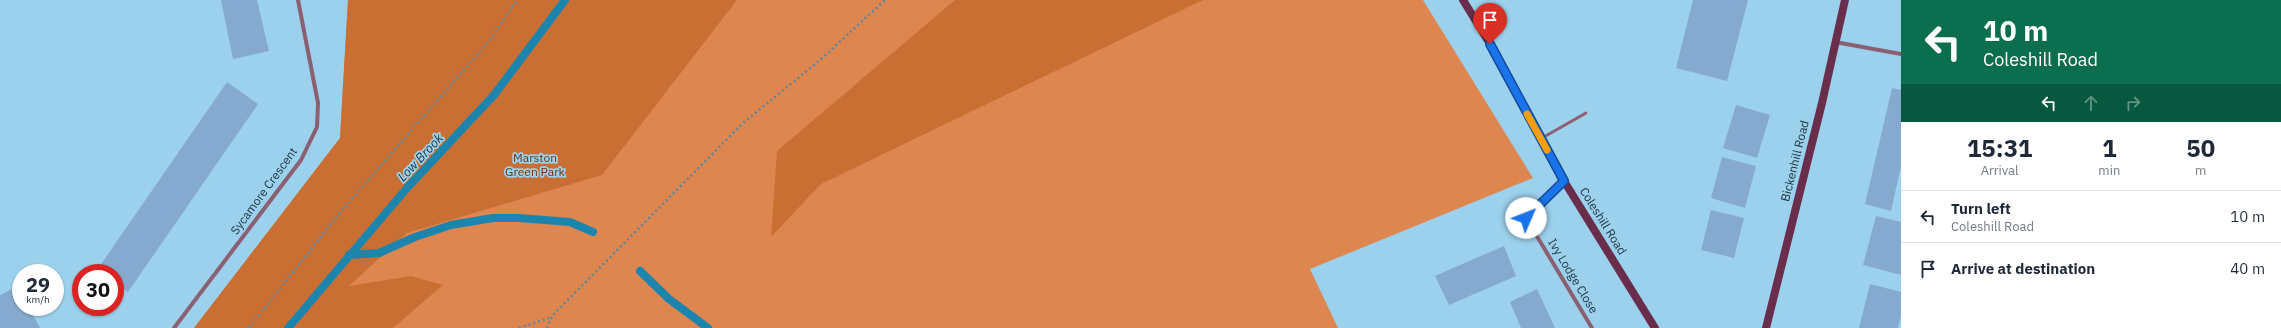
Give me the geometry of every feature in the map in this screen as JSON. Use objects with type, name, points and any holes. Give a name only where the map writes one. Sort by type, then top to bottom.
[{"type":"street","name":"Sycamore Crescent","points":[[174,328],[301,160],[317,127],[318,103],[298,0]]},
{"type":"street","name":"Coleshill Road","points":[[1463,0],[1490,44],[1564,181],[1655,328]]},
{"type":"street","name":"Bickenhill Road","points":[[1766,328],[1822,103],[1844,0]]},
{"type":"street","points":[[1834,42],[1901,54]]},
{"type":"street","name":"Ivy Lodge Close","points":[[1564,181],[1526,218],[1592,328]]},
{"type":"lane","points":[[1541,139],[1586,113]]},
{"type":"path","points":[[249,328],[338,214],[490,40],[517,0]]},
{"type":"path","points":[[547,328],[552,316],[743,123],[819,61],[885,0]]},
{"type":"path","points":[[519,328],[552,316]]},
{"type":"green space","name":"Marston Green Park","points":[[348,0],[1423,0],[1533,178],[1310,269],[1338,328],[194,328],[340,138]]},
{"type":"green space","name":"Marston Green Park","points":[[348,0],[737,0],[602,175],[407,233],[349,286],[411,276],[443,285],[393,328],[194,328],[340,138]]},
{"type":"green space","points":[[955,0],[1203,0],[821,184],[771,237],[777,151]]},
{"type":"building","points":[[221,0],[257,0],[269,51],[233,59]]},
{"type":"building","points":[[1693,0],[1748,0],[1727,81],[1676,68]]},
{"type":"building","points":[[227,82],[258,104],[128,292],[124,289],[124,264],[101,264]]},
{"type":"building","points":[[1892,88],[1901,90],[1901,166],[1891,211],[1865,204]]},
{"type":"building","points":[[1736,105],[1770,115],[1757,158],[1723,148]]},
{"type":"building","points":[[1722,157],[1756,166],[1745,208],[1711,198]]},
{"type":"building","points":[[1711,210],[1744,218],[1734,258],[1701,250]]},
{"type":"building","points":[[1876,216],[1901,222],[1901,275],[1863,265]]},
{"type":"building","points":[[1504,246],[1516,276],[1449,305],[1435,276]]},
{"type":"building","points":[[1870,284],[1901,292],[1901,315],[1898,328],[1859,328]]},
{"type":"building","points":[[12,289],[12,316],[34,316],[40,328],[0,328],[0,295]]},
{"type":"building","points":[[1537,289],[1555,328],[1521,328],[1510,302]]},
{"type":"waterway","name":"Low Brook","points":[[288,328],[407,188],[494,95],[565,0]]},
{"type":"waterway","points":[[349,255],[379,253],[415,237],[451,225],[493,218],[519,218],[570,222],[593,232]]},
{"type":"waterway","points":[[640,271],[669,299],[708,328]]},
{"type":"slow traffic","points":[[1527,114],[1547,150]]},
{"type":"route","points":[[1490,44],[1564,181],[1526,218]]}]
